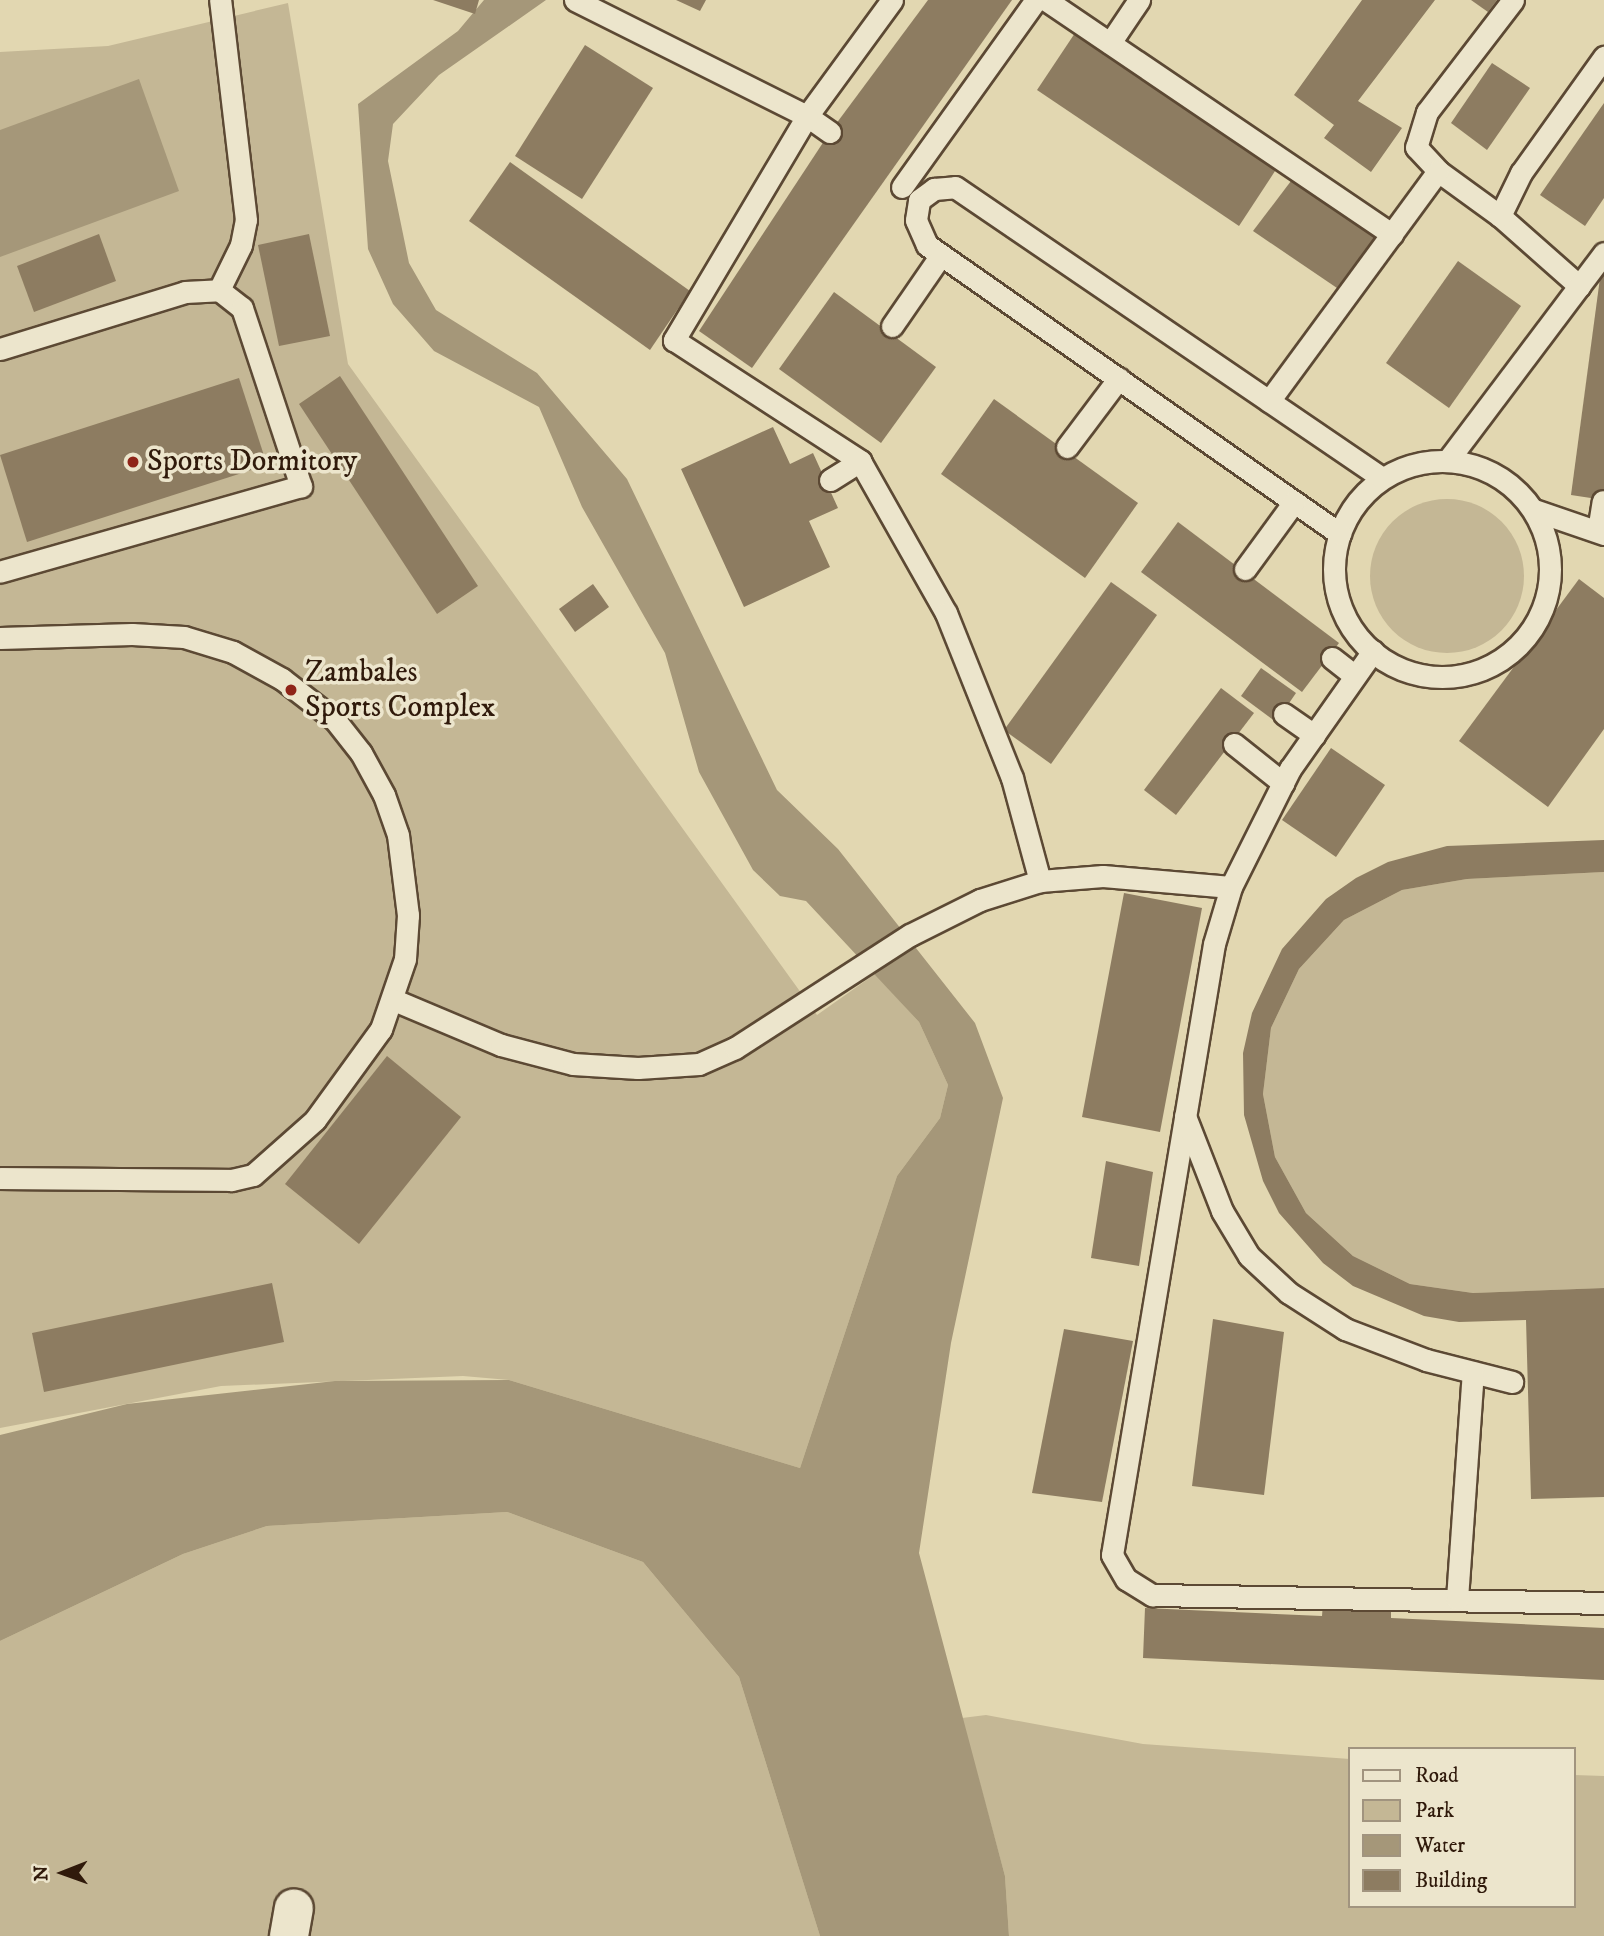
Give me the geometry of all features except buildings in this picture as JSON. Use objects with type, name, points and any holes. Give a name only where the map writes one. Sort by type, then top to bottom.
[{"type":"lane","points":[[219,290],[241,245],[246,220],[220,0]]},
{"type":"lane","points":[[575,0],[666,48],[807,116],[830,132]]},
{"type":"lane","points":[[602,0],[670,38],[666,48]]},
{"type":"lane","points":[[892,0],[807,116],[674,340],[860,461],[946,613],[1012,778],[1040,881]]},
{"type":"lane","points":[[903,187],[1036,0]]},
{"type":"lane","points":[[1046,0],[1391,234]]},
{"type":"lane","points":[[1110,43],[1139,0]]},
{"type":"lane","points":[[1513,0],[1427,112],[1416,147],[1438,171],[1500,216],[1579,286]]},
{"type":"lane","points":[[1500,216],[1521,173],[1604,57]]},
{"type":"lane","points":[[1269,401],[1438,171]]},
{"type":"lane","points":[[903,187],[927,245],[1340,534]]},
{"type":"lane","points":[[903,187],[955,187],[1379,476]]},
{"type":"lane","points":[[1448,460],[1604,253]]},
{"type":"lane","points":[[892,326],[941,255]]},
{"type":"lane","points":[[0,349],[185,292],[219,290],[242,307],[301,486],[0,572]]},
{"type":"lane","points":[[1068,447],[1119,378]]},
{"type":"lane","points":[[1448,460],[1481,468],[1511,485],[1534,510],[1547,541],[1551,575],[1544,608],[1527,638],[1508,655],[1463,677],[1425,677],[1390,665],[1373,651],[1341,609],[1334,572],[1340,534],[1354,505],[1379,476],[1414,463],[1448,460]]},
{"type":"lane","points":[[830,480],[860,461]]},
{"type":"lane","points":[[1534,510],[1601,533],[1603,501]]},
{"type":"lane","points":[[1245,569],[1294,502]]},
{"type":"lane","points":[[0,638],[132,634],[184,637],[233,652],[282,679],[335,720],[361,753],[398,835],[408,915],[405,959],[394,1000],[362,1061],[316,1120],[253,1175],[231,1180],[0,1178]]},
{"type":"lane","points":[[1373,651],[1312,749],[1283,783],[1231,887],[1213,944],[1115,1523],[1112,1555],[1126,1579],[1152,1595],[1604,1603]]},
{"type":"lane","points":[[1332,658],[1355,676]]},
{"type":"lane","points":[[1284,714],[1312,749]]},
{"type":"lane","points":[[1234,744],[1283,783]]},
{"type":"lane","points":[[394,1000],[501,1045],[573,1065],[638,1068],[699,1064],[735,1048],[910,935],[981,900],[1040,881],[1140,877],[1231,887]]},
{"type":"lane","points":[[1184,1114],[1222,1211],[1249,1256],[1289,1293],[1345,1329],[1472,1373],[1512,1382]]},
{"type":"lane","points":[[1457,1599],[1472,1373]]},
{"type":"green space","name":"Zambales Sports Complex","points":[[288,3],[348,364],[817,1015],[875,974],[919,1022],[948,1085],[940,1118],[897,1176],[800,1468],[509,1380],[463,1376],[221,1386],[0,1428],[0,52],[108,46]]},
{"type":"green space","points":[[1447,499],[1476,505],[1501,522],[1518,547],[1524,576],[1518,605],[1501,630],[1476,647],[1447,653],[1418,647],[1393,630],[1376,605],[1370,576],[1376,547],[1393,522],[1418,505]]},
{"type":"green space","points":[[1604,872],[1604,1288],[1473,1293],[1410,1284],[1353,1256],[1306,1213],[1275,1157],[1263,1094],[1271,1028],[1299,969],[1344,920],[1402,890],[1467,879]]},
{"type":"green space","points":[[507,1512],[643,1562],[739,1677],[820,1936],[0,1936],[0,1641],[183,1554],[267,1526]]},
{"type":"green space","points":[[986,1715],[1143,1744],[1348,1759],[1348,1908],[1576,1908],[1576,1775],[1604,1776],[1604,1936],[1009,1936],[1005,1876],[962,1718]]},
{"type":"water","points":[[484,0],[546,0],[439,75],[393,124],[388,161],[409,263],[436,310],[537,373],[627,479],[777,790],[838,849],[975,1023],[1003,1098],[951,1343],[919,1553],[1005,1876],[1009,1936],[820,1936],[739,1677],[643,1562],[507,1512],[267,1526],[183,1554],[0,1641],[0,1435],[127,1404],[335,1381],[509,1380],[800,1468],[897,1176],[940,1118],[948,1085],[919,1022],[806,901],[780,896],[753,870],[699,772],[665,653],[582,507],[539,407],[434,351],[393,304],[368,249],[358,104],[458,31]]},
{"type":"water","points":[[139,79],[179,191],[0,257],[0,130]]},
{"type":"place","name":"Sports Dormitory","points":[[133,462]]},
{"type":"place","name":"Zambales Sports Complex","points":[[291,690]]}]
